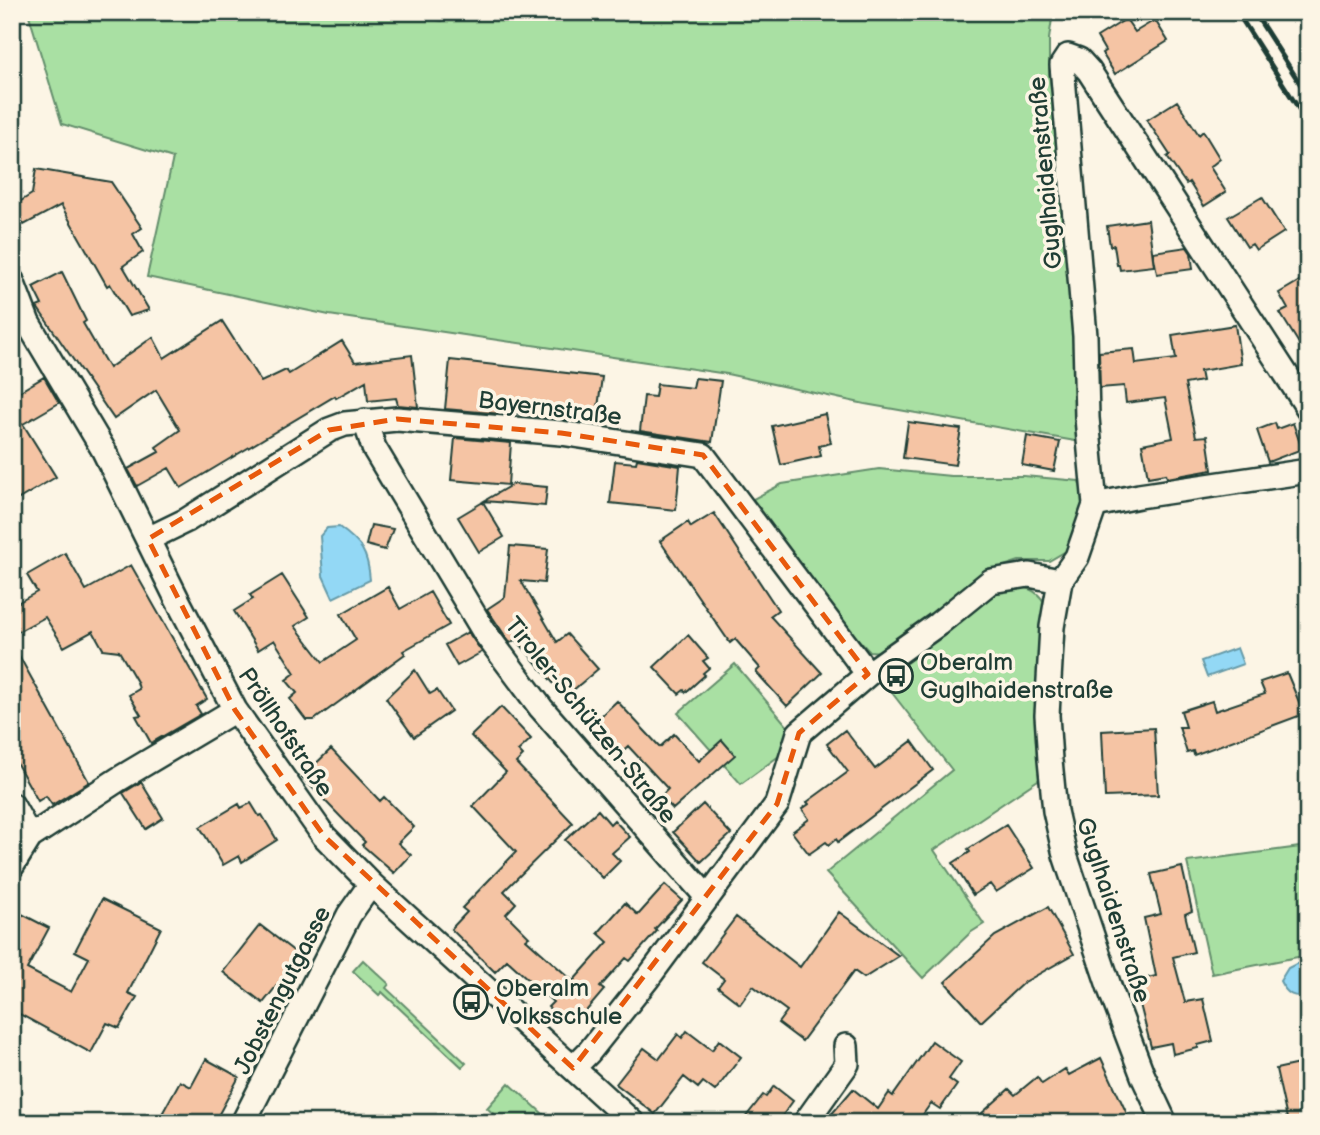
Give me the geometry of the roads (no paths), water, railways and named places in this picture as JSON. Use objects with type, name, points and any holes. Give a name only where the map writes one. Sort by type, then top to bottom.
[{"type":"street","name":"Guglhaidenstraße","points":[[1165,1123],[1143,1076],[1110,989],[1065,855],[1055,811],[1047,715],[1052,627],[1060,581],[1077,557],[1095,505],[1087,418],[1085,336],[1062,65],[1068,56],[1079,60],[1088,71],[1308,408]]},
{"type":"street","name":"Pröllhofstraße","points":[[12,281],[29,323],[96,437],[235,710],[324,836],[371,884],[634,1123]]},
{"type":"street","name":"Bayernstraße","points":[[148,539],[187,520],[329,430],[345,424],[397,419],[561,433],[703,455],[868,674]]},
{"type":"street","name":"Tiroler-Schützen-Straße","points":[[365,421],[374,448],[485,633],[541,708],[708,897]]},
{"type":"street","points":[[1095,505],[1308,471]]},
{"type":"street","points":[[573,1068],[639,989],[778,804],[799,733],[868,674],[938,624],[991,581],[1029,575],[1060,581]]},
{"type":"street","points":[[12,866],[30,837],[74,807],[235,710]]},
{"type":"street","points":[[12,804],[30,837]]},
{"type":"street","name":"Jobstengutgasse","points":[[243,1123],[349,915],[371,884]]},
{"type":"street","points":[[806,1123],[847,1064],[846,1046]]},
{"type":"water","points":[[339,527],[362,549],[370,580],[333,598],[323,576],[320,536],[327,528]]},
{"type":"water","points":[[1237,648],[1243,664],[1207,677],[1201,661]]},
{"type":"water","points":[[1308,960],[1308,995],[1294,996],[1285,990],[1280,981],[1288,968]]},
{"type":"railway","points":[[1237,12],[1308,123]]},
{"type":"railway","points":[[1254,12],[1308,96]]},
{"type":"place","name":"Oberalm Guglhaidenstraße","points":[[896,676]]},
{"type":"place","name":"Oberalm Volksschule","points":[[471,1002]]}]
